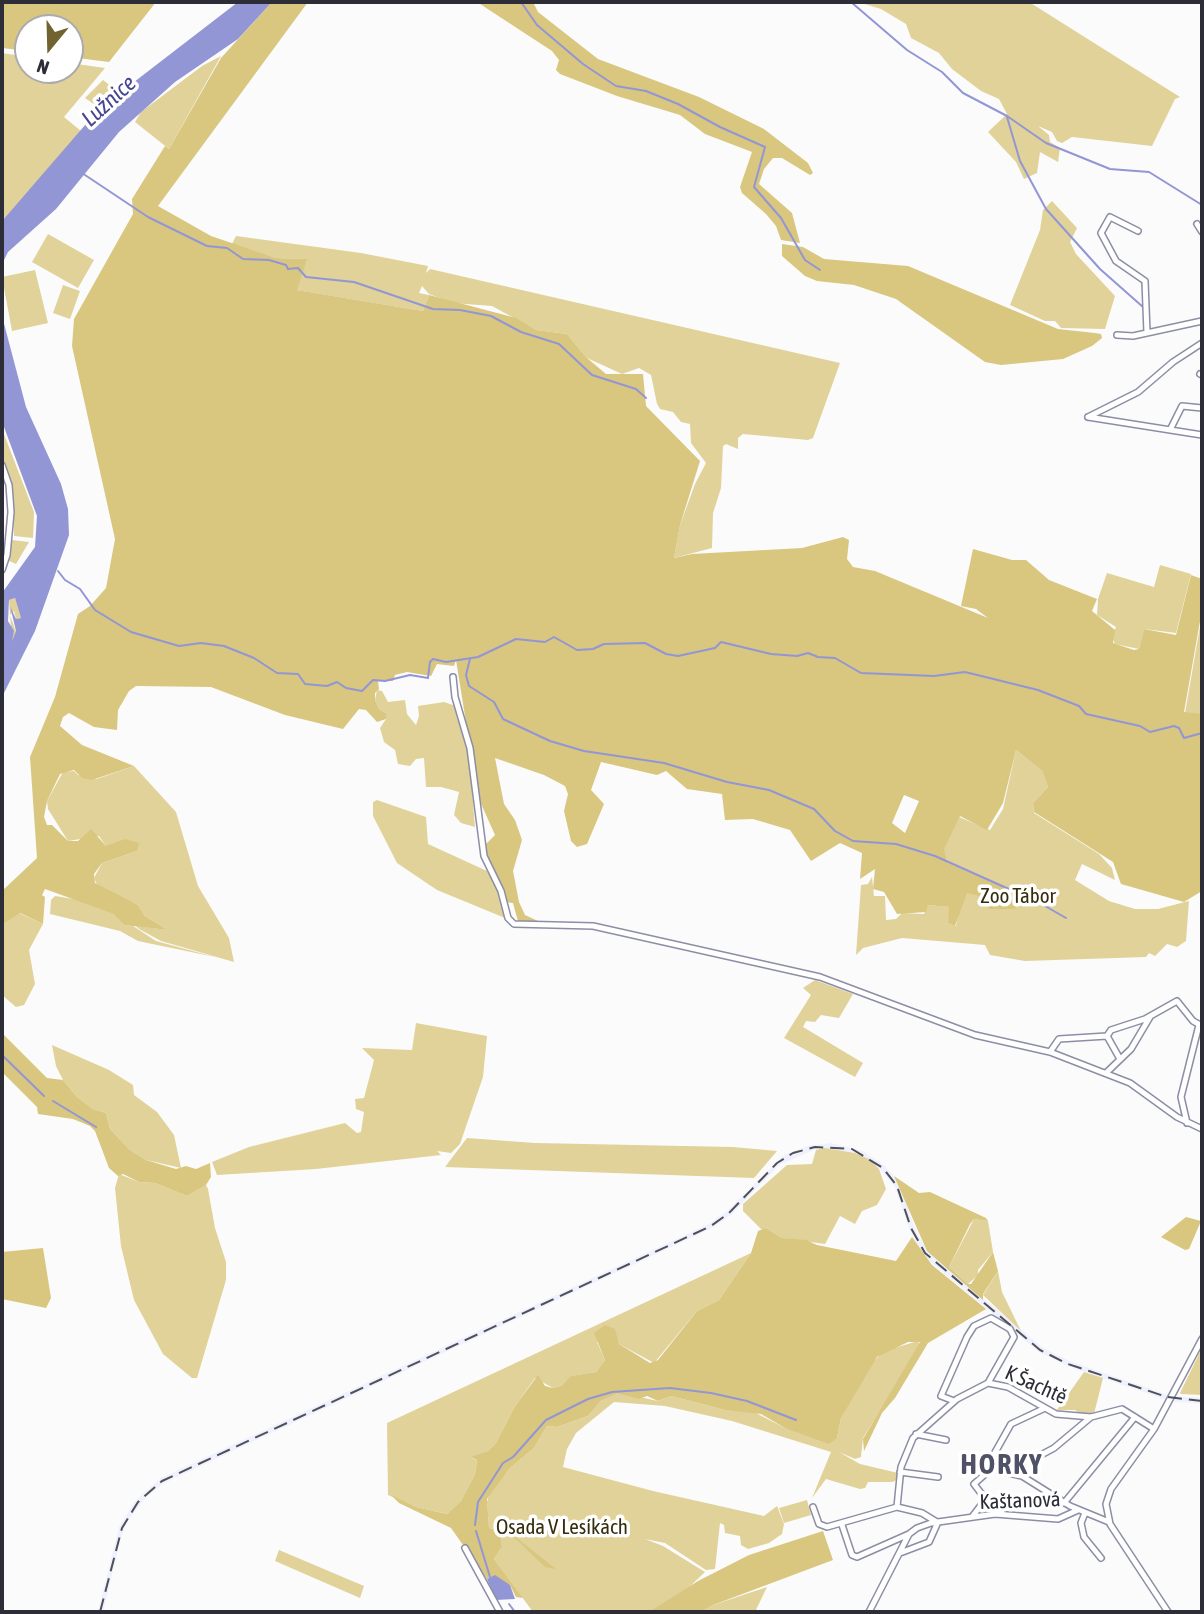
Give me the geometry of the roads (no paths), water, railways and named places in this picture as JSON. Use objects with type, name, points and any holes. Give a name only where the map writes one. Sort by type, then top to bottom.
[{"type":"street","points":[[1138,231],[1110,218],[1101,233],[1116,261],[1145,281],[1147,333]]},
{"type":"street","points":[[1197,224],[1202,232]]},
{"type":"street","points":[[1117,335],[1147,333],[1202,321]]},
{"type":"street","points":[[1202,343],[1173,362],[1138,392],[1088,417],[1202,435]]},
{"type":"street","points":[[1170,430],[1181,406],[1202,408]]},
{"type":"street","points":[[2,466],[9,485],[11,512],[10,537],[2,570]]},
{"type":"street","points":[[2,511],[11,512]]},
{"type":"street","points":[[2,536],[10,537]]},
{"type":"street","points":[[453,677],[455,697],[469,739],[484,856],[500,888],[511,923],[522,926],[593,926],[816,975],[982,1037],[1050,1052],[1107,1073],[1141,1088],[1187,1123],[1202,1129]]},
{"type":"street","points":[[1107,1036],[1111,1030],[1150,1017],[1177,1001],[1201,1026],[1181,1097],[1187,1123]]},
{"type":"street","points":[[1107,1073],[1134,1044],[1150,1017]]},
{"type":"street","points":[[1050,1052],[1061,1039],[1107,1036]]},
{"type":"street","points":[[1107,1036],[1120,1059]]},
{"type":"street","points":[[954,1401],[941,1396],[974,1326],[991,1318],[1000,1322],[1014,1336],[988,1383]]},
{"type":"street","points":[[1168,1612],[1109,1522],[1105,1508],[1108,1495],[1154,1429],[1202,1339]]},
{"type":"street","name":"K Šachtě","points":[[897,1507],[905,1451],[916,1434],[954,1401],[988,1383],[1008,1387],[1043,1409],[1065,1416],[1091,1417],[1122,1409],[1154,1429]]},
{"type":"street","points":[[1005,1515],[985,1500],[974,1484],[1013,1422],[1043,1409]]},
{"type":"street","points":[[1003,1470],[1017,1460],[1043,1455],[1091,1417]]},
{"type":"street","points":[[1064,1503],[1135,1417]]},
{"type":"street","points":[[916,1434],[946,1440]]},
{"type":"street","points":[[992,1453],[1003,1470]]},
{"type":"street","points":[[984,1472],[1003,1470],[1030,1480],[1064,1503],[1109,1522]]},
{"type":"street","points":[[900,1472],[938,1478]]},
{"type":"street","points":[[972,1518],[985,1500]]},
{"type":"street","points":[[813,1507],[820,1525],[842,1525],[897,1507]]},
{"type":"street","name":"Kaštanová","points":[[897,1507],[922,1513],[938,1522],[1005,1515],[1058,1519],[1078,1510]]},
{"type":"street","points":[[1085,1513],[1081,1523],[1084,1537],[1101,1558]]},
{"type":"street","points":[[842,1525],[852,1555],[857,1557],[938,1522]]},
{"type":"street","points":[[899,1553],[926,1543],[932,1537],[938,1522]]},
{"type":"street","points":[[929,1524],[932,1537]]},
{"type":"street","points":[[869,1612],[909,1534]]},
{"type":"street","points":[[465,1548],[500,1612]]},
{"type":"water","points":[[238,2],[272,2],[238,39],[175,82],[119,132],[56,209],[8,252],[2,264],[2,221],[99,109]]},
{"type":"water","points":[[2,316],[26,407],[61,484],[68,509],[69,535],[35,631],[2,697],[2,593],[35,547],[37,516],[4,427]],"holes":[[[15,598],[21,618],[16,619],[10,606],[16,631],[12,641],[14,631],[8,621],[9,600]]]},
{"type":"water","points":[[495,1575],[510,1585],[515,1599],[496,1600],[487,1579]]},
{"type":"waterway","points":[[521,2],[537,25],[583,64],[616,86],[646,91],[678,104],[765,147],[754,187],[781,218],[805,260],[820,270]]},
{"type":"waterway","points":[[851,2],[907,50],[942,72],[963,93],[1007,116],[1046,143],[1110,169],[1149,172],[1202,205]]},
{"type":"waterway","points":[[1007,117],[1020,161],[1046,209],[1100,269],[1143,307]]},
{"type":"waterway","points":[[82,173],[148,217],[207,246],[227,248],[243,259],[269,260],[286,265],[288,269],[298,268],[306,277],[354,282],[433,309],[460,310],[491,316],[521,332],[559,344],[592,375],[636,389],[646,398]]},
{"type":"waterway","points":[[58,571],[65,580],[80,589],[95,610],[131,632],[179,646],[201,643],[224,646],[254,658],[277,673],[298,674],[305,684],[327,686],[337,682],[346,688],[362,691],[373,680],[385,681],[410,675],[428,678],[430,662],[433,659],[446,662],[478,657],[516,639],[545,642],[554,637],[577,650],[593,649],[604,644],[645,643],[666,654],[678,656],[715,648],[721,642],[771,654],[797,656],[808,653],[818,657],[835,658],[861,673],[934,676],[965,672],[1038,690],[1079,706],[1086,714],[1140,726],[1150,732],[1174,726],[1179,728],[1184,738],[1202,733]]},
{"type":"waterway","points":[[470,659],[466,675],[469,686],[494,702],[503,719],[550,741],[584,751],[664,763],[727,782],[769,790],[814,809],[835,831],[853,841],[896,844],[935,856],[1020,894]]},
{"type":"waterway","points":[[1031,898],[1066,918]]},
{"type":"waterway","points":[[2,1055],[44,1096]]},
{"type":"waterway","points":[[53,1101],[96,1127]]},
{"type":"waterway","points":[[475,1525],[478,1502],[503,1463],[513,1457],[546,1420],[588,1399],[612,1392],[670,1388],[747,1401],[796,1420]]},
{"type":"waterway","points":[[476,1531],[490,1577]]},
{"type":"waterway","points":[[509,1604],[515,1612]]},
{"type":"railway","points":[[100,1612],[122,1528],[138,1502],[162,1481],[711,1226],[729,1213],[777,1163],[793,1153],[815,1147],[852,1149],[883,1168],[897,1186],[911,1228],[925,1253],[1040,1350],[1068,1364],[1167,1397],[1202,1401]]},
{"type":"district","name":"HORKY","points":[[1002,1465]]},
{"type":"water label","name":"Lužnice","points":[[109,101]]},
{"type":"park label","name":"Zoo Tábor","points":[[1018,896]]},
{"type":"park label","name":"Osada V Lesíkách","points":[[562,1527]]}]
